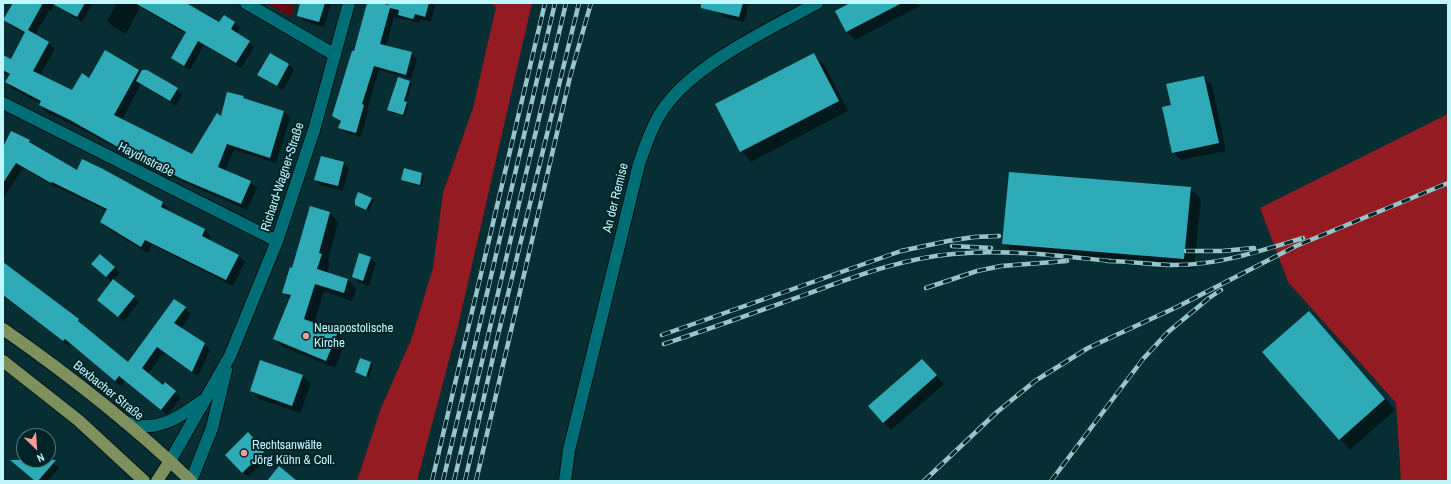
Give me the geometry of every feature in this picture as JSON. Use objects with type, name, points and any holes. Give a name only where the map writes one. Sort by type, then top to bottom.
[{"type":"main road","name":"Bexbacher Straße","points":[[3,329],[53,364],[124,422],[191,481]]},
{"type":"main road","points":[[3,361],[78,420],[144,481]]},
{"type":"main road","points":[[157,481],[170,461]]},
{"type":"street","points":[[246,3],[335,55]]},
{"type":"street","name":"Richard-Wagner-Straße","points":[[170,461],[230,356],[277,241],[314,130],[349,3]]},
{"type":"street","name":"An der Remise","points":[[565,481],[569,450],[639,164],[648,137],[664,109],[680,89],[701,71],[740,45],[817,3]]},
{"type":"street","name":"Haydnstraße","points":[[3,103],[277,241]]},
{"type":"street","name":"Richard-Wagner-Straße","points":[[191,481],[212,428],[230,356]]},
{"type":"street","name":"Richard-Wagner-Straße","points":[[124,422],[143,426],[160,425],[186,412],[205,399]]},
{"type":"shaded area","points":[[267,3],[294,3],[291,17]]},
{"type":"shaded area","points":[[491,3],[532,3],[458,326],[417,481],[357,481],[381,408],[411,340],[433,268],[443,193],[473,108],[496,7]]},
{"type":"shaded area","points":[[1448,114],[1448,481],[1401,481],[1396,403],[1288,282],[1260,208]]},
{"type":"building","points":[[13,3],[43,3],[28,30],[49,42],[33,71],[72,90],[82,73],[89,78],[105,50],[139,70],[114,115],[192,154],[217,113],[221,116],[227,92],[244,96],[243,98],[284,111],[270,158],[227,144],[218,167],[251,181],[241,204],[182,179],[116,146],[70,120],[39,105],[41,101],[5,82],[10,74],[3,70],[3,55],[11,59],[25,32],[3,20]]},
{"type":"building","points":[[51,3],[85,3],[77,17]]},
{"type":"building","points":[[135,3],[186,3],[219,22],[224,15],[235,22],[231,29],[250,41],[236,63],[198,41],[184,66],[171,58],[186,32]]},
{"type":"building","points":[[300,3],[325,3],[319,22],[297,16]]},
{"type":"building","points":[[367,3],[381,3],[388,5],[389,3],[429,3],[425,17],[415,14],[413,19],[398,15],[399,10],[390,8],[380,44],[412,52],[406,75],[374,66],[362,104],[364,105],[356,133],[338,128],[341,121],[332,116],[352,51],[354,51]]},
{"type":"building","points":[[701,3],[743,3],[739,17],[701,8]]},
{"type":"building","points":[[850,3],[902,3],[846,32],[835,11]]},
{"type":"building","points":[[270,53],[289,64],[277,86],[257,75]]},
{"type":"building","points":[[814,53],[839,101],[740,152],[715,104]]},
{"type":"building","points":[[142,70],[147,70],[178,88],[170,101],[136,81]]},
{"type":"building","points":[[1204,76],[1219,143],[1172,153],[1162,107],[1171,105],[1166,84]]},
{"type":"building","points":[[398,77],[410,81],[404,101],[407,102],[403,115],[387,110]]},
{"type":"building","points":[[11,131],[30,140],[29,142],[77,170],[82,159],[103,169],[163,202],[161,207],[205,229],[202,236],[239,255],[226,280],[145,240],[141,247],[100,222],[107,209],[52,182],[51,183],[16,163],[3,183],[3,147]]},
{"type":"building","points":[[321,156],[344,162],[338,186],[314,180]]},
{"type":"building","points":[[404,168],[422,173],[420,185],[401,180]]},
{"type":"building","points":[[1009,172],[1191,187],[1184,259],[1002,244]]},
{"type":"building","points":[[358,192],[372,198],[366,210],[355,205]]},
{"type":"building","points":[[310,206],[330,212],[319,253],[322,254],[317,269],[348,279],[344,293],[315,284],[304,319],[338,332],[326,361],[273,339],[291,295],[282,293],[290,267],[292,268]]},
{"type":"building","points":[[359,253],[371,257],[363,281],[352,277]]},
{"type":"building","points":[[100,254],[115,267],[106,277],[91,264]]},
{"type":"building","points":[[3,262],[79,319],[78,321],[128,362],[174,299],[186,307],[174,323],[205,343],[192,372],[157,347],[142,368],[163,385],[165,382],[176,391],[161,410],[119,376],[115,381],[65,339],[63,341],[3,295]]},
{"type":"building","points":[[113,279],[135,296],[118,317],[97,300]]},
{"type":"building","points":[[1309,311],[1385,399],[1339,440],[1262,352]]},
{"type":"building","points":[[360,358],[371,362],[366,377],[355,372]]},
{"type":"building","points":[[922,359],[937,375],[883,423],[868,406]]},
{"type":"building","points":[[260,360],[303,375],[292,406],[250,391]]},
{"type":"building","name":"Rechtsanwälte Jörg Kühn & Coll.","points":[[248,432],[256,441],[255,443],[264,452],[242,473],[225,455]]},
{"type":"building","points":[[10,460],[16,460],[16,465]]},
{"type":"building","points":[[279,466],[297,481],[267,481]]},
{"type":"building","points":[[20,468],[49,468],[38,481],[35,481]]},
{"type":"railway","points":[[432,481],[545,3]]},
{"type":"railway","points":[[443,481],[555,3]]},
{"type":"railway","points":[[454,481],[566,3]]},
{"type":"railway","points":[[465,481],[498,335],[579,3]]},
{"type":"railway","points":[[476,481],[570,77],[591,3]]},
{"type":"railway","points":[[924,481],[997,412],[1035,381],[1088,348],[1177,307],[1296,246],[1448,183]]},
{"type":"railway","points":[[662,335],[901,251],[974,237],[999,236]]},
{"type":"railway","points":[[1107,261],[1174,265],[1207,263],[1271,248],[1303,238]]},
{"type":"railway","points":[[952,246],[991,248]]},
{"type":"railway","points":[[1186,251],[1222,251],[1254,248]]},
{"type":"railway","points":[[664,344],[879,269],[934,256],[993,252],[1052,255],[1111,261]]},
{"type":"railway","points":[[926,288],[977,271],[1001,266],[1067,261]]},
{"type":"railway","points":[[1051,481],[1143,359],[1168,332],[1221,290]]},
{"type":"place","name":"Neuapostolische Kirche","points":[[306,336]]},
{"type":"place","name":"Rechtsanwälte Jörg Kühn & Coll.","points":[[244,453]]}]
